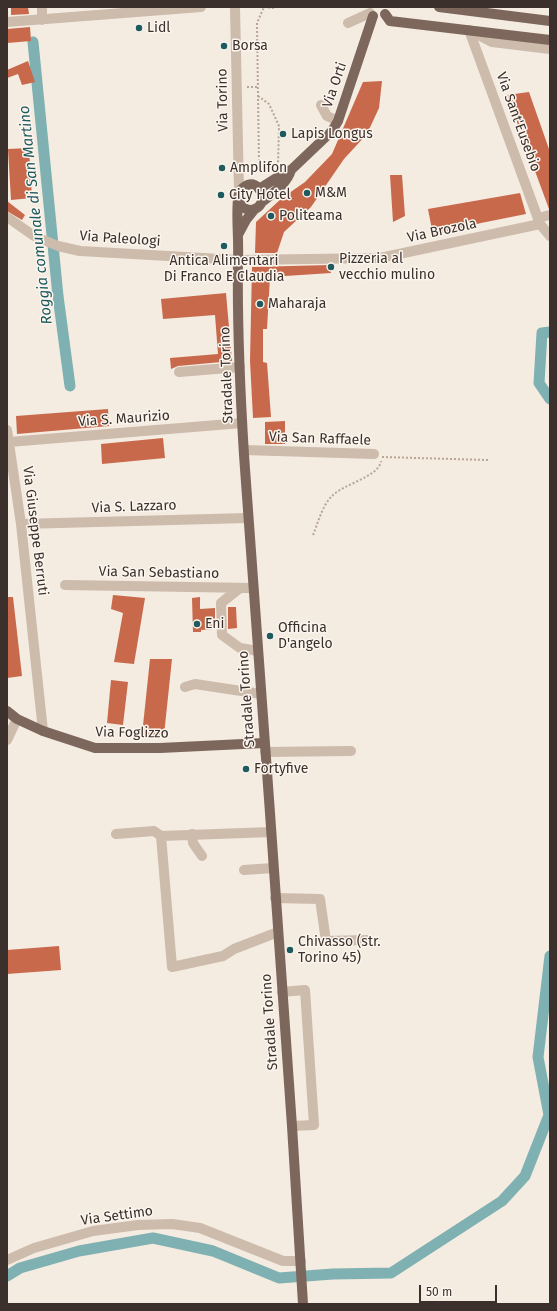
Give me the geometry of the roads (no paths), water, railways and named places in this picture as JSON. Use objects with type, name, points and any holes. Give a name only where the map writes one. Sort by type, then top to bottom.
[{"type":"main road","points":[[439,7],[550,21]]},
{"type":"main road","points":[[371,12],[378,17],[386,10],[390,21],[550,40]]},
{"type":"main road","name":"Via Orti","points":[[259,188],[291,170],[332,130],[338,121],[371,12]]},
{"type":"main road","name":"Via Orti","points":[[262,202],[279,188],[289,176],[291,170]]},
{"type":"main road","points":[[254,185],[259,188],[262,192],[262,202],[259,207],[254,210],[244,209],[238,196],[242,187],[254,185]]},
{"type":"main road","name":"Stradale Torino","points":[[238,196],[236,218],[238,235],[242,423],[292,1126],[303,1304]]},
{"type":"main road","name":"Stradale Torino","points":[[238,235],[246,220],[254,210]]},
{"type":"main road","name":"Via Foglizzo","points":[[7,711],[18,719],[42,731],[95,748],[264,747]]},
{"type":"street","points":[[42,7],[42,20]]},
{"type":"street","points":[[7,22],[201,7]]},
{"type":"street","name":"Via Torino","points":[[235,7],[238,196]]},
{"type":"street","points":[[348,23],[371,12]]},
{"type":"street","points":[[469,30],[492,42],[550,49]]},
{"type":"street","name":"Via Sant'Eusebio","points":[[469,30],[539,221]]},
{"type":"street","points":[[321,105],[327,116],[338,121]]},
{"type":"street","name":"Via Brozola","points":[[238,260],[380,258],[539,221],[550,215]]},
{"type":"street","name":"Via Paleologi","points":[[7,217],[34,236],[58,246],[80,251],[238,260]]},
{"type":"street","points":[[539,221],[550,236]]},
{"type":"street","points":[[179,372],[240,367]]},
{"type":"street","name":"Via S. Maurizio","points":[[9,442],[242,423]]},
{"type":"street","name":"Via Giuseppe Berruti","points":[[7,430],[21,524],[42,731]]},
{"type":"street","name":"Via San Raffaele","points":[[244,450],[378,456]]},
{"type":"street","name":"Via S. Lazzaro","points":[[21,524],[248,518]]},
{"type":"street","name":"Via San Sebastiano","points":[[64,585],[253,588]]},
{"type":"street","points":[[240,588],[221,603],[222,636],[240,648],[258,651]]},
{"type":"street","points":[[185,687],[195,684],[261,694]]},
{"type":"street","points":[[7,740],[18,719]]},
{"type":"street","points":[[264,747],[351,751]]},
{"type":"street","points":[[116,834],[154,831],[161,836],[271,832]]},
{"type":"street","points":[[192,834],[193,843],[202,856]]},
{"type":"street","points":[[161,836],[172,967],[223,956],[234,949],[278,932]]},
{"type":"street","points":[[244,870],[273,868]]},
{"type":"street","points":[[275,898],[320,899],[326,941],[367,940]]},
{"type":"street","points":[[282,992],[305,990],[314,1125],[292,1126]]},
{"type":"street","name":"Via Settimo","points":[[7,1260],[34,1248],[93,1231],[138,1225],[172,1224],[200,1228],[283,1261],[301,1261]]},
{"type":"waterway","name":"Roggia comunale di San Martino","points":[[33,42],[58,296],[70,386]]},
{"type":"waterway","points":[[550,332],[542,333],[539,383],[550,399]]},
{"type":"waterway","points":[[7,1276],[20,1268],[79,1251],[153,1238],[213,1251],[279,1278],[333,1274],[391,1273],[502,1201],[525,1176],[549,1115],[538,1057],[550,956]]},
{"type":"place","name":"Lidl","points":[[139,28]]},
{"type":"place","name":"Borsa","points":[[224,46]]},
{"type":"place","name":"Lapis Longus","points":[[283,134]]},
{"type":"place","name":"Amplifon","points":[[222,168]]},
{"type":"place","name":"M&M","points":[[307,193]]},
{"type":"place","name":"City Hotel","points":[[221,195]]},
{"type":"place","name":"Politeama","points":[[271,216]]},
{"type":"place","name":"Antica Alimentari Di Franco E Claudia","points":[[224,246]]},
{"type":"place","name":"Pizzeria al vecchio mulino","points":[[331,267]]},
{"type":"place","name":"Maharaja","points":[[260,304]]},
{"type":"place","name":"Eni","points":[[197,624]]},
{"type":"place","name":"Officina D'angelo","points":[[270,636]]},
{"type":"place","name":"Fortyfive","points":[[246,769]]},
{"type":"place","name":"Chivasso (str. Torino 45)","points":[[290,950]]}]
